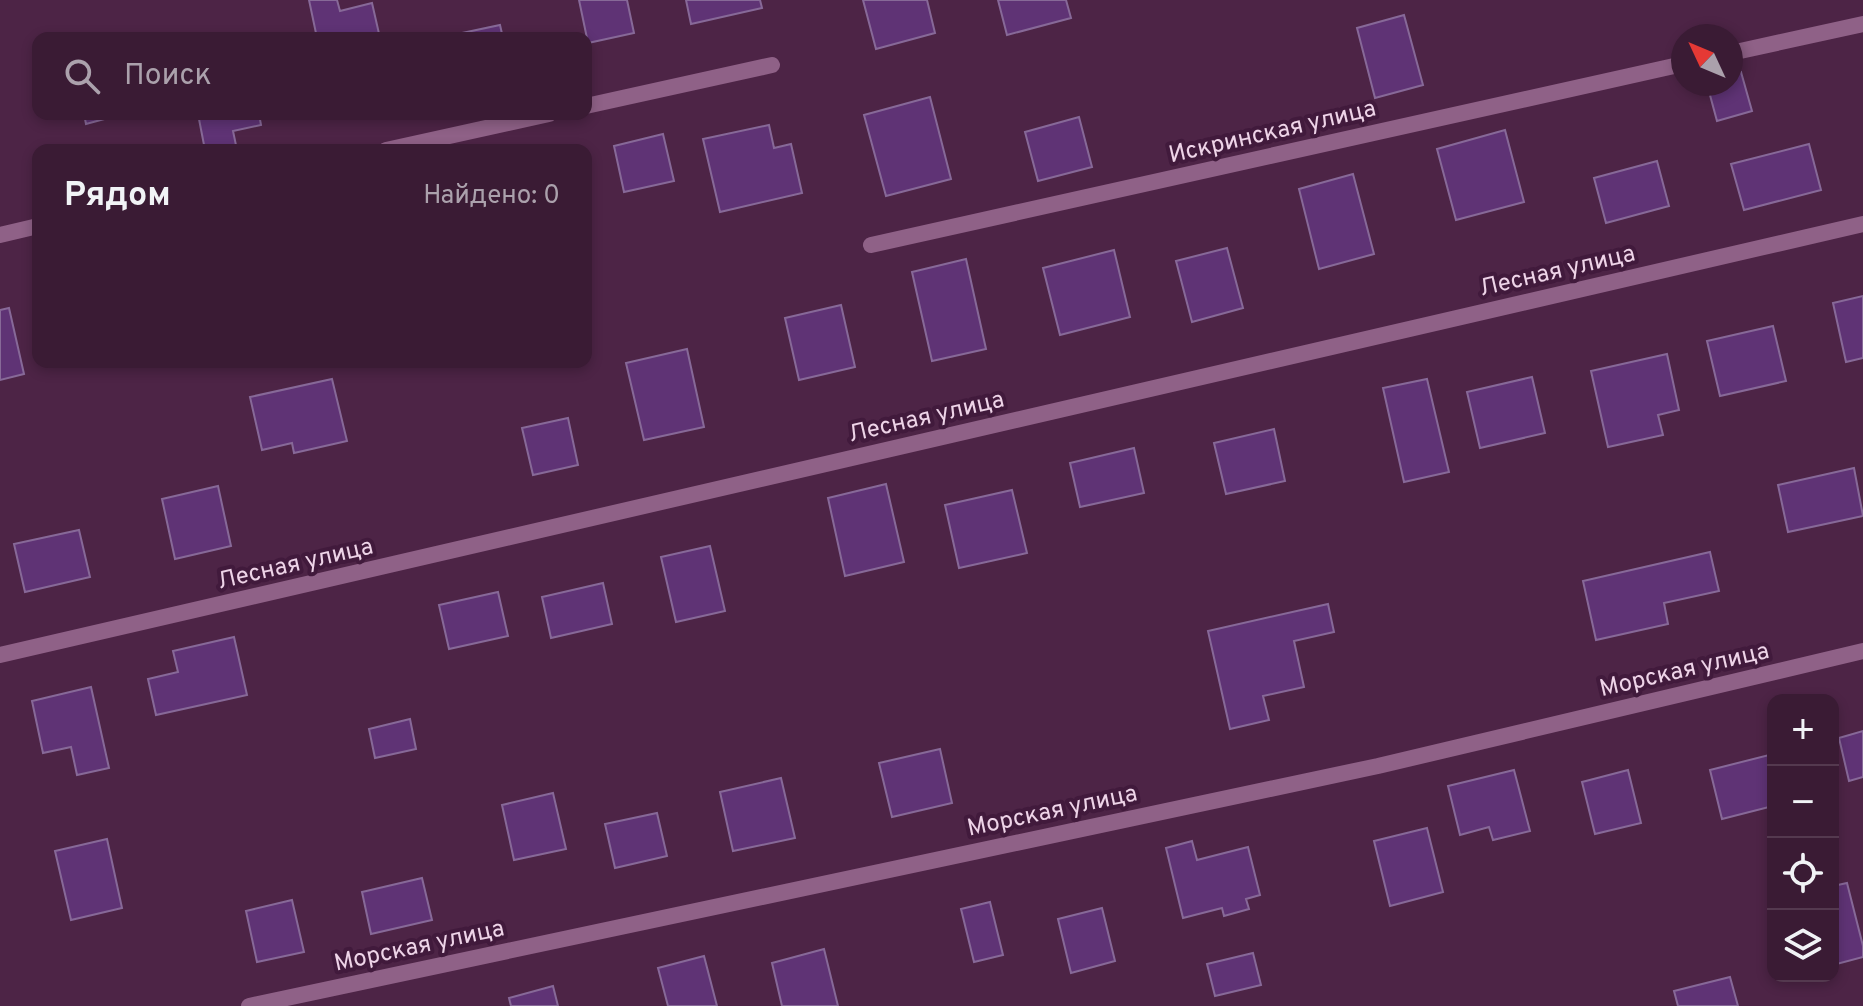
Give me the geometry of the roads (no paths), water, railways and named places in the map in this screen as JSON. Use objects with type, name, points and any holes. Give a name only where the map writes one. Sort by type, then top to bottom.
[{"type":"street","points":[[1743,50],[1863,24]]},
{"type":"street","points":[[592,105],[772,65]]},
{"type":"street","name":"Искринская улица","points":[[871,245],[1671,67]]},
{"type":"street","points":[[413,144],[522,120]]},
{"type":"street","name":"Лесная улица","points":[[0,655],[1863,224]]},
{"type":"street","points":[[0,235],[32,227]]},
{"type":"street","name":"Морская улица","points":[[249,1006],[1378,766],[1863,651]]}]
